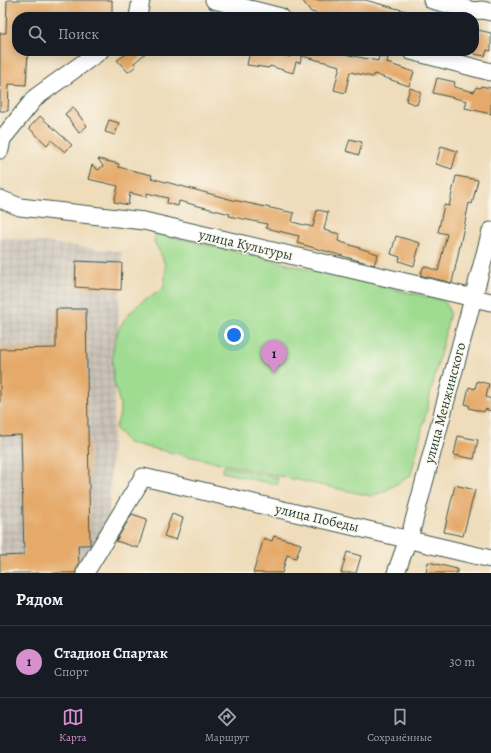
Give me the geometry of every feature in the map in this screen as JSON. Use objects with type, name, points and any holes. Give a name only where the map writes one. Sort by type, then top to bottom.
[{"type":"street","points":[[139,12],[141,0]]},
{"type":"street","points":[[214,0],[261,12]]},
{"type":"street","points":[[432,0],[474,11],[482,10],[491,12]]},
{"type":"street","points":[[0,150],[2,139],[36,97],[93,56]]},
{"type":"street","points":[[430,56],[491,72]]},
{"type":"street","name":"улица Культуры","points":[[0,199],[20,207],[144,221],[491,302]]},
{"type":"street","name":"улица Менжинского","points":[[396,573],[409,540],[491,231]]},
{"type":"street","name":"улица Победы","points":[[84,573],[142,477],[491,559]]},
{"type":"shaded area","points":[[0,237],[122,252],[108,527],[78,573],[0,573]]},
{"type":"green space","points":[[156,233],[445,301],[450,313],[411,475],[385,491],[371,496],[128,443],[115,428],[120,415],[120,407],[112,365],[113,350],[121,325],[128,315],[137,305],[163,289],[165,270],[163,259],[154,242]]},
{"type":"green space","points":[[224,466],[278,478],[277,485],[222,472]]},
{"type":"building","points":[[7,0],[112,0],[112,12],[12,12],[12,56],[28,56],[26,85],[9,84],[8,111],[0,111],[0,33],[6,33]]},
{"type":"building","points":[[302,0],[365,0],[410,12],[311,12]]},
{"type":"building","points":[[479,30],[491,33],[491,51],[487,50],[485,56],[479,55]]},
{"type":"building","points":[[123,56],[142,56],[134,63],[136,66],[128,72],[117,60]]},
{"type":"building","points":[[249,56],[302,56],[300,63],[296,62],[293,73],[270,66],[269,68],[247,65]]},
{"type":"building","points":[[302,56],[354,56],[378,61],[379,56],[388,58],[387,63],[414,72],[409,86],[374,74],[373,77],[350,72],[345,93],[334,90],[340,66]]},
{"type":"building","points":[[437,78],[455,82],[454,87],[474,92],[476,87],[480,88],[481,86],[491,88],[491,114],[465,108],[467,101],[433,93]]},
{"type":"building","points":[[410,88],[421,92],[417,105],[406,101]]},
{"type":"building","points":[[73,107],[87,126],[79,133],[65,114]]},
{"type":"building","points":[[40,116],[72,145],[65,152],[51,140],[47,145],[29,128]]},
{"type":"building","points":[[109,120],[119,123],[115,135],[105,132]]},
{"type":"building","points":[[350,139],[362,142],[359,155],[346,151]]},
{"type":"building","points":[[441,146],[457,151],[452,169],[436,164]]},
{"type":"building","points":[[98,159],[119,164],[118,167],[152,175],[151,178],[233,200],[294,213],[292,222],[313,227],[317,210],[328,212],[324,230],[340,234],[338,241],[378,254],[374,265],[297,243],[299,236],[266,228],[267,224],[229,216],[230,214],[179,201],[178,206],[167,203],[168,198],[147,193],[147,197],[130,193],[128,205],[114,202],[118,186],[88,179],[92,165],[98,170],[103,166]]},
{"type":"building","points":[[456,176],[478,180],[472,204],[469,203],[452,283],[420,275],[424,266],[438,271],[447,234],[438,232],[444,205],[449,206]]},
{"type":"building","points":[[396,236],[420,243],[414,266],[399,261],[400,257],[391,254]]},
{"type":"building","points":[[76,261],[122,263],[121,290],[75,287]]},
{"type":"building","points":[[56,309],[86,309],[90,545],[78,545],[79,564],[75,573],[0,573],[0,556],[24,555],[21,435],[0,436],[0,349],[56,348]]},
{"type":"building","points":[[477,381],[489,384],[486,397],[491,399],[491,411],[485,409],[484,412],[469,408],[470,406],[465,404],[469,387],[475,389]]},
{"type":"building","points":[[458,436],[478,440],[474,459],[454,455]]},
{"type":"building","points":[[455,485],[475,490],[463,536],[444,532]]},
{"type":"building","points":[[132,514],[147,519],[138,548],[116,541]]},
{"type":"building","points":[[172,514],[183,518],[176,540],[164,536]]},
{"type":"building","points":[[274,536],[301,544],[296,558],[287,555],[282,573],[253,573],[264,538],[272,541]]},
{"type":"building","points":[[347,552],[361,556],[356,573],[341,573]]},
{"type":"building","points":[[428,562],[457,569],[457,573],[426,573]]},
{"type":"place","name":"Стадион Спартак","points":[[274,373]]}]
